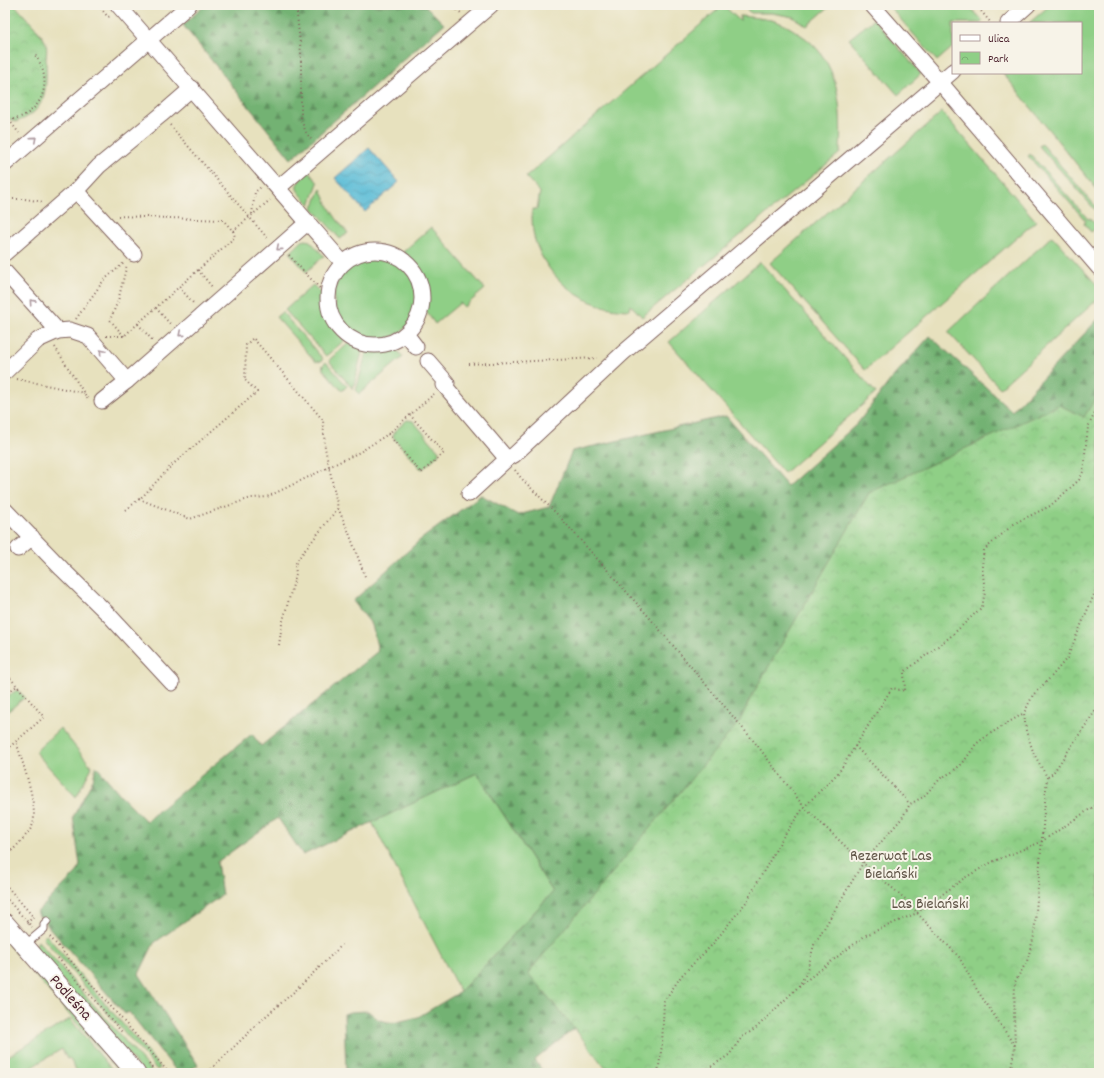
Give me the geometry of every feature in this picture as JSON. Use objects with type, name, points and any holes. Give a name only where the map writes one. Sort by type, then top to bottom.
[{"type":"street","points":[[5,164],[189,5]]},
{"type":"street","points":[[276,186],[491,5]]},
{"type":"street","points":[[872,5],[1099,268]]},
{"type":"street","points":[[1009,22],[1028,5]]},
{"type":"street","points":[[117,9],[146,42],[192,88],[343,263]]},
{"type":"street","points":[[469,494],[507,459],[514,455],[619,357],[952,72]]},
{"type":"street","points":[[5,252],[76,191],[99,166],[192,88]]},
{"type":"street","points":[[76,191],[134,254]]},
{"type":"street","points":[[102,401],[127,382],[222,298],[282,251],[308,222]]},
{"type":"street","points":[[374,250],[390,253],[405,261],[416,274],[422,290],[422,307],[416,322],[406,334],[392,342],[378,345],[363,344],[350,338],[339,329],[331,316],[328,302],[328,288],[334,274],[343,263],[357,254],[374,250]]},
{"type":"street","points":[[5,272],[59,332]]},
{"type":"street","points":[[10,376],[38,340],[59,332],[88,336],[127,382]]},
{"type":"street","points":[[406,334],[416,347]]},
{"type":"street","points":[[428,361],[447,383],[444,385],[507,459]]},
{"type":"street","points":[[5,510],[109,614],[172,683]]},
{"type":"street","points":[[18,549],[32,537]]},
{"type":"street","name":"Podleśna","points":[[5,923],[31,940],[142,1068]]},
{"type":"lane","points":[[31,940],[44,929],[44,924],[46,921]]},
{"type":"path","points":[[98,5],[108,17],[117,9]]},
{"type":"path","points":[[296,5],[301,53],[301,120],[306,132],[314,143]]},
{"type":"path","points":[[446,5],[452,6],[462,13],[456,19]]},
{"type":"path","points":[[976,5],[990,22]]},
{"type":"path","points":[[5,120],[17,119],[33,110],[41,98],[45,83],[42,64],[35,55]]},
{"type":"path","points":[[161,115],[282,251],[328,297]]},
{"type":"path","points":[[9,120],[22,137]]},
{"type":"path","points":[[250,216],[255,192],[276,186]]},
{"type":"path","points":[[233,231],[250,216],[276,186]]},
{"type":"path","points":[[5,199],[25,199],[60,205]]},
{"type":"path","points":[[88,336],[124,336],[235,237],[233,231],[223,220],[98,215]]},
{"type":"path","points":[[102,401],[93,409],[84,393],[59,332],[76,319],[104,280],[128,260],[118,301],[110,320],[124,336]]},
{"type":"path","points":[[198,270],[222,298]]},
{"type":"path","points":[[179,287],[203,314]]},
{"type":"path","points":[[156,308],[180,335]]},
{"type":"path","points":[[138,324],[161,351]]},
{"type":"path","points":[[126,510],[140,499],[171,466],[257,392],[246,380],[246,345],[253,338],[323,420],[328,467],[338,508],[366,579]]},
{"type":"path","points":[[469,364],[619,357]]},
{"type":"path","points":[[10,376],[84,393]]},
{"type":"path","points":[[140,499],[190,519],[251,498],[267,497],[360,452],[388,434],[444,385]]},
{"type":"path","points":[[658,1073],[662,1045],[664,1001],[682,976],[712,945],[747,902],[783,837],[804,807],[839,772],[892,688],[905,691],[904,672],[950,637],[982,607],[985,592],[982,566],[984,550],[1015,523],[1050,506],[1079,480],[1083,472],[1088,427],[1099,405]]},
{"type":"path","points":[[388,434],[421,473],[427,468],[444,453],[410,415]]},
{"type":"path","points":[[507,459],[521,478],[559,516],[649,616],[757,745],[804,807],[863,863],[910,903],[917,913],[959,956],[977,990],[1015,1046]]},
{"type":"path","points":[[279,644],[282,624],[296,574],[295,565],[298,559],[338,508]]},
{"type":"path","points":[[798,987],[806,974],[814,945],[863,863],[902,818],[910,804],[923,797],[941,778],[952,772],[963,763],[976,744],[1024,713],[1033,695],[1067,658],[1099,584]]},
{"type":"path","points":[[5,672],[44,716],[5,751]]},
{"type":"path","points":[[5,694],[17,686]]},
{"type":"path","points":[[1048,777],[1053,773],[1096,710],[1099,708]]},
{"type":"path","points":[[1010,1073],[1015,1046],[1015,982],[1027,961],[1034,936],[1048,777],[1034,754],[1026,731],[1024,713]]},
{"type":"path","points":[[5,858],[33,826],[34,817],[33,802],[16,741]]},
{"type":"path","points":[[855,746],[910,804]]},
{"type":"path","points":[[701,1073],[729,1055],[742,1037],[755,1029],[798,987],[866,935],[917,913],[963,879],[992,862],[1042,842],[1099,803]]},
{"type":"path","points":[[5,844],[12,851]]},
{"type":"path","points":[[5,884],[169,1073]]},
{"type":"path","points":[[5,897],[31,940]]},
{"type":"path","points":[[211,1068],[295,991],[342,944]]},
{"type":"path","points":[[57,957],[124,1034]]},
{"type":"path","points":[[142,1068],[156,1073]]},
{"type":"path","points":[[160,1073],[166,1068]]},
{"type":"green space","points":[[7,5],[15,5],[35,27],[46,43],[47,48],[45,91],[39,106],[33,113],[15,122],[5,116],[5,10]]},
{"type":"green space","points":[[205,5],[425,5],[444,24],[291,159],[183,25]]},
{"type":"green space","points":[[723,5],[740,21],[740,16],[771,20],[785,25],[812,44],[823,56],[831,71],[839,102],[841,136],[840,153],[642,317],[631,305],[630,310],[614,309],[598,305],[570,290],[548,267],[533,234],[532,209],[537,209],[540,192],[526,177]]},
{"type":"green space","points":[[741,5],[831,5],[807,26],[793,17],[772,13],[751,13]]},
{"type":"green space","points":[[888,5],[968,5],[983,21],[952,22],[952,48],[937,61]]},
{"type":"green space","points":[[1050,5],[1099,5],[1099,192],[1004,74],[1082,74],[1082,22],[1030,22]]},
{"type":"green space","points":[[874,19],[921,74],[898,95],[849,39]]},
{"type":"green space","points":[[942,112],[1036,221],[865,370],[770,263]]},
{"type":"green space","points":[[1042,144],[1099,210],[1099,219],[1095,214],[1097,212],[1039,146]]},
{"type":"green space","points":[[1030,154],[1088,219],[1090,218],[1098,227],[1091,232],[1083,223],[1086,221],[1028,156]]},
{"type":"green space","points":[[309,171],[318,183],[310,205],[297,188],[299,181]]},
{"type":"green space","points":[[321,188],[332,212],[348,233],[340,239],[313,208]]},
{"type":"green space","points":[[431,227],[485,289],[464,307],[460,303],[435,324],[425,310],[426,294],[419,271],[410,258],[403,252]]},
{"type":"green space","points":[[1052,236],[1099,287],[1099,298],[1000,388],[948,332]]},
{"type":"green space","points":[[302,241],[310,241],[324,256],[306,272],[290,253]]},
{"type":"green space","points":[[376,256],[384,257],[399,263],[411,275],[417,290],[417,306],[411,321],[399,333],[384,339],[376,340],[368,339],[353,333],[341,321],[335,306],[334,298],[335,290],[341,275],[353,263],[368,257]]},
{"type":"green space","points":[[760,262],[876,393],[784,473],[669,342]]},
{"type":"green space","points":[[313,285],[323,295],[329,320],[336,331],[345,340],[326,356],[285,310]]},
{"type":"green space","points":[[282,312],[323,359],[320,362],[316,362],[276,317]]},
{"type":"green space","name":"Las Bielański","points":[[1099,318],[1099,1073],[575,1028],[535,1060],[544,1073],[346,1073],[344,1014],[350,1012],[368,1011],[379,1020],[393,1023],[418,1017],[460,992],[553,892],[477,773],[303,855],[278,818],[217,862],[222,895],[154,943],[139,974],[198,1065],[185,1073],[178,1073],[129,1012],[125,1014],[47,925],[45,918],[43,920],[36,913],[77,872],[80,865],[73,817],[93,780],[96,766],[125,800],[146,821],[252,734],[261,746],[378,651],[372,625],[353,601],[420,540],[481,495],[518,515],[549,507],[572,451],[726,416],[787,486],[857,424],[892,378],[930,336],[1012,411]]},
{"type":"green space","points":[[349,343],[363,348],[353,389],[330,362],[330,359]]},
{"type":"green space","points":[[393,346],[403,357],[359,394],[356,391],[367,349]]},
{"type":"green space","points":[[326,362],[347,386],[342,391],[322,368]]},
{"type":"green space","name":"Rezerwat Las Bielański","points":[[1099,393],[1099,1073],[609,1073],[575,1029],[528,973],[740,721],[750,699],[869,493],[1059,405],[1084,417]]},
{"type":"green space","points":[[407,420],[413,421],[439,451],[438,455],[423,469],[420,468],[393,437],[394,432]]},
{"type":"green space","points":[[17,690],[25,697],[5,714],[5,698]]},
{"type":"green space","points":[[60,728],[92,767],[76,797],[35,752]]},
{"type":"green space","points":[[477,773],[553,892],[460,992],[372,822]]},
{"type":"green space","points":[[46,935],[160,1068],[157,1070],[43,938]]},
{"type":"green space","points":[[11,940],[126,1073],[120,1073],[8,944]]},
{"type":"green space","points":[[38,941],[153,1073],[144,1073],[34,948]]},
{"type":"green space","points":[[70,1019],[115,1073],[78,1073],[69,1058],[67,1059],[62,1049],[21,1073],[5,1073],[5,1058]]},
{"type":"water","points":[[369,148],[399,182],[365,212],[335,178]]}]
